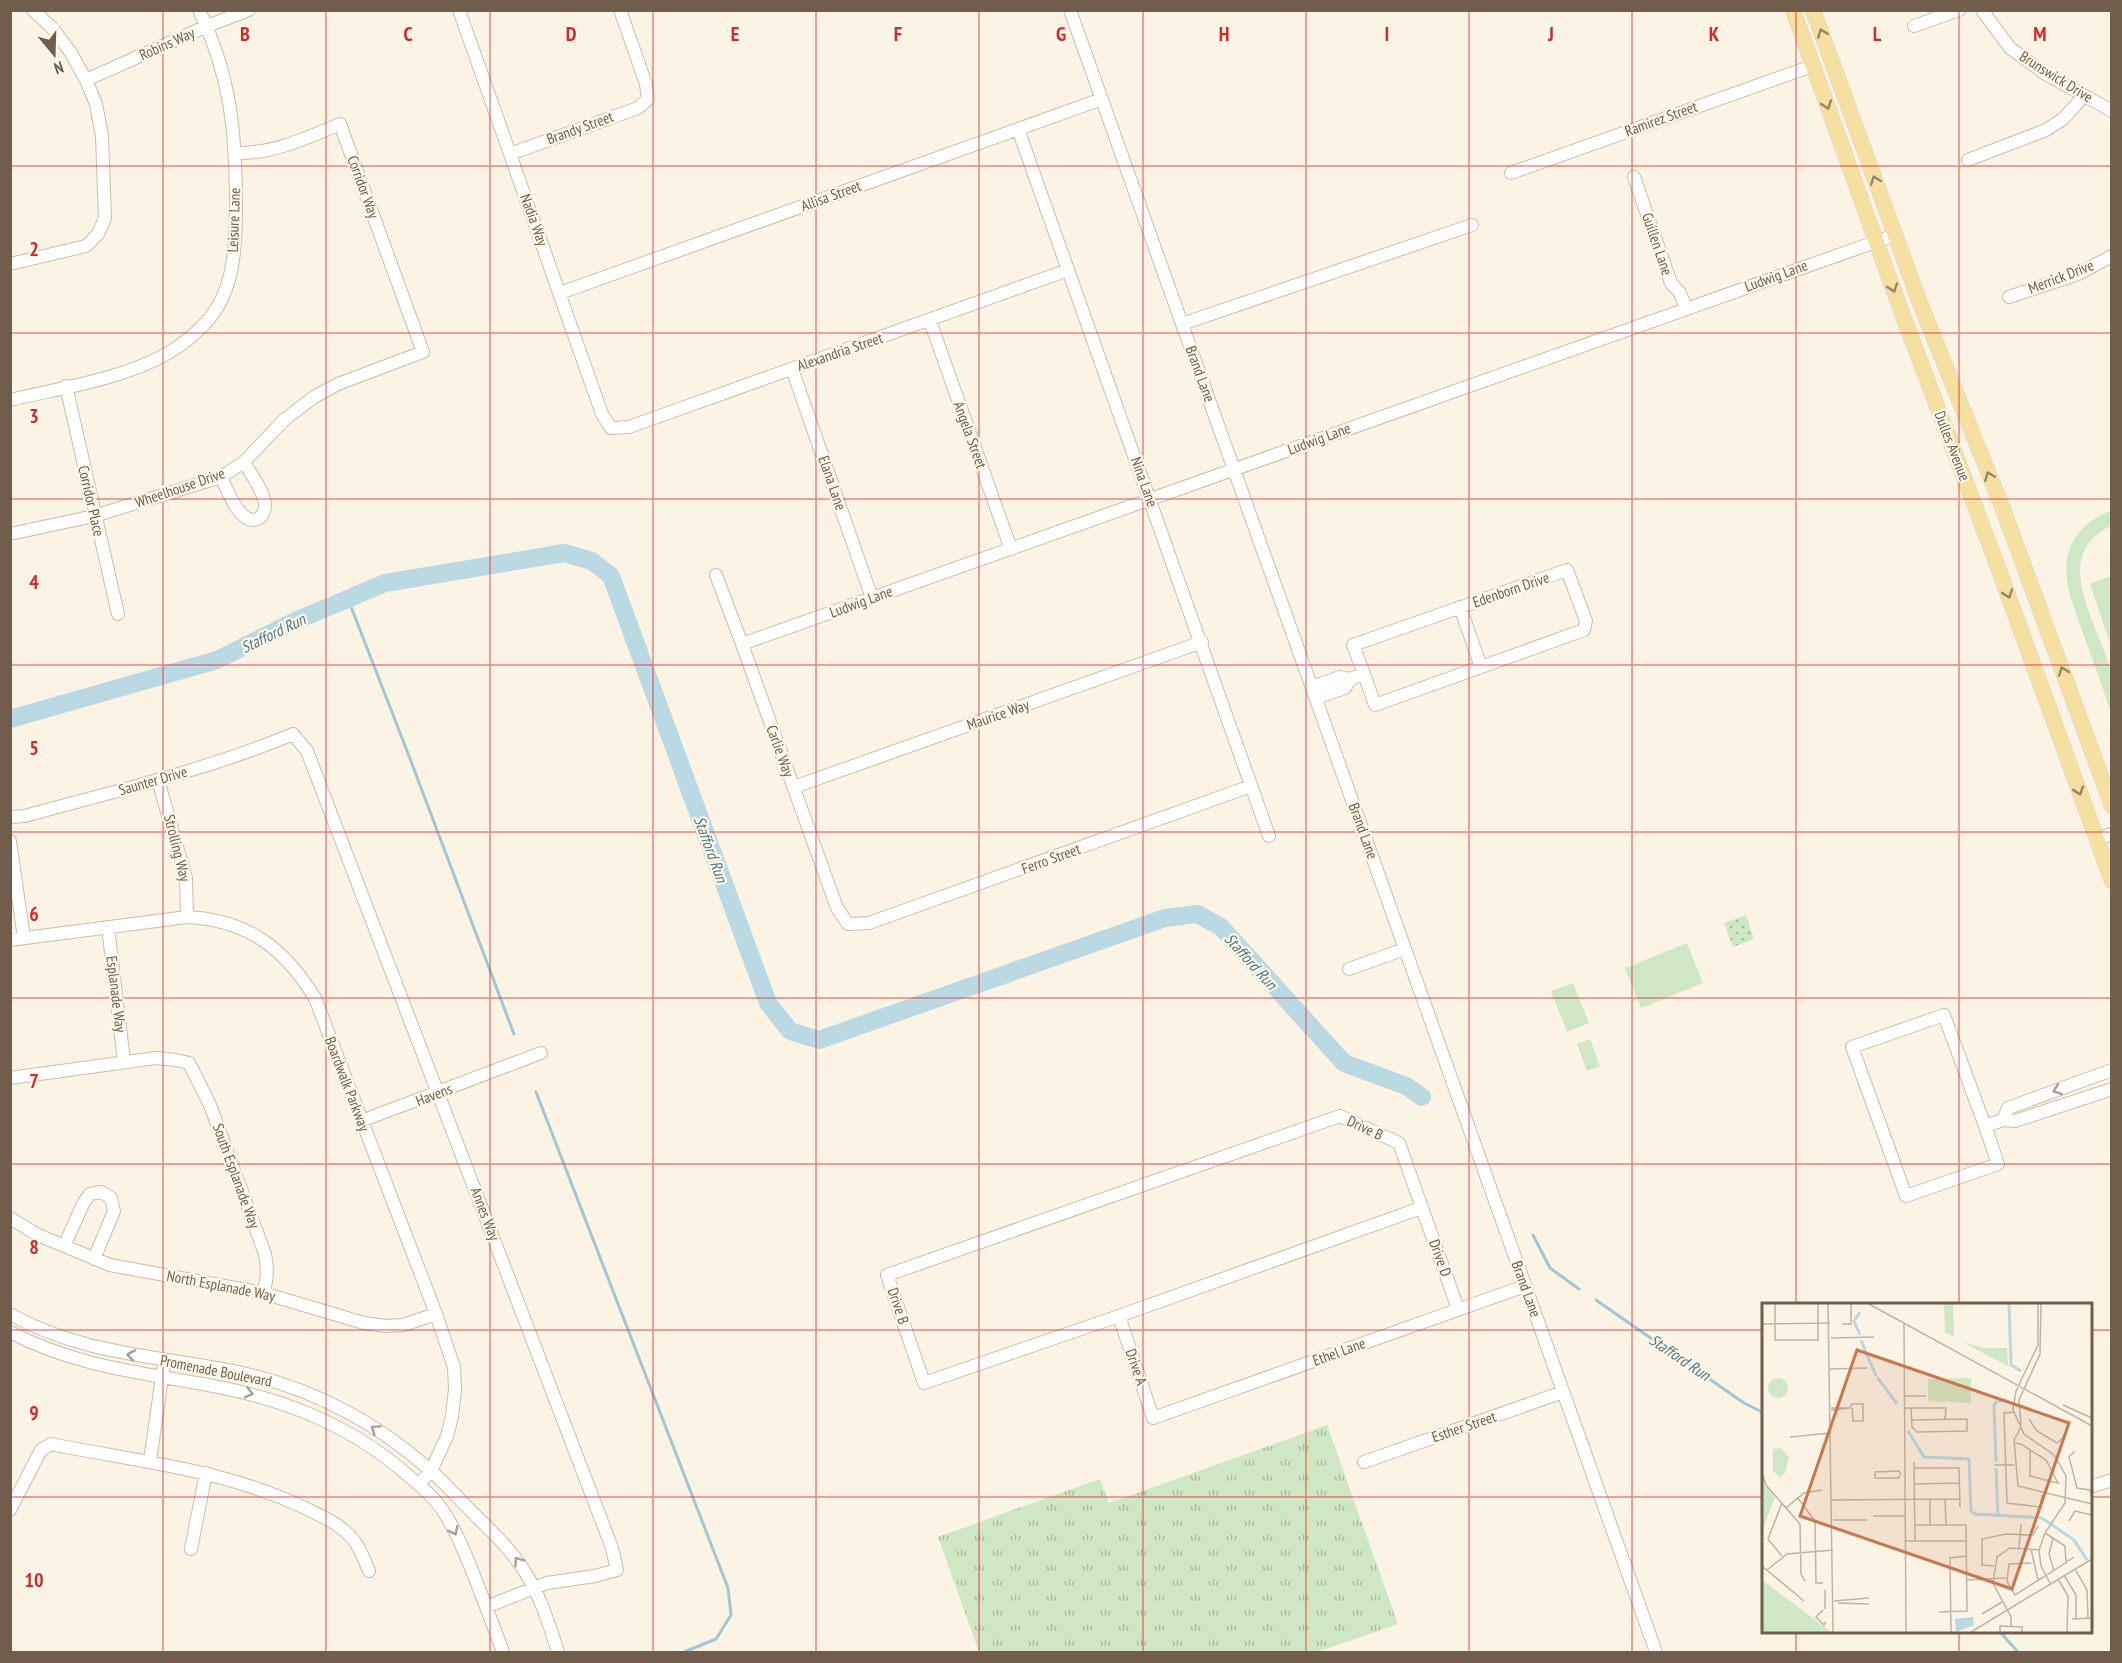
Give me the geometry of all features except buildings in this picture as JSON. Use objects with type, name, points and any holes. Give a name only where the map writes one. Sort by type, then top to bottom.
[{"type":"main road","name":"Dulles Avenue","points":[[1792,10],[2112,881]]},
{"type":"main road","name":"Dulles Avenue","points":[[1813,10],[1937,348],[2003,509],[2112,806]]},
{"type":"street","points":[[10,264],[86,246],[98,234],[105,218],[102,136],[96,104],[71,53],[33,10]]},
{"type":"street","name":"Leisure Lane","points":[[10,400],[122,373],[148,364],[180,346],[215,311],[230,273],[235,246],[236,153],[228,95],[221,67],[199,10]]},
{"type":"street","name":"Robins Way","points":[[86,80],[207,26],[249,10]]},
{"type":"street","name":"Nadia Way","points":[[459,10],[602,414],[611,428]]},
{"type":"street","name":"Brandy Street","points":[[510,154],[638,108],[648,99],[646,84],[620,10]]},
{"type":"street","name":"Brand Lane","points":[[1070,10],[1656,1653]]},
{"type":"street","points":[[1914,26],[1959,10]]},
{"type":"street","name":"Brunswick Drive","points":[[1982,10],[2010,48],[2044,73],[2112,111]]},
{"type":"street","name":"Ramirez Street","points":[[1511,173],[1812,66]]},
{"type":"street","points":[[1968,160],[2046,130],[2063,119],[2084,96]]},
{"type":"street","name":"Allisa Street","points":[[560,293],[1102,99]]},
{"type":"street","name":"Corridor Way","points":[[236,153],[251,154],[269,150],[340,124],[423,351]]},
{"type":"street","name":"Nina Lane","points":[[1018,129],[1269,836]]},
{"type":"street","name":"Guillen Lane","points":[[1634,177],[1671,283],[1680,293],[1686,308]]},
{"type":"street","points":[[1182,324],[1472,225]]},
{"type":"street","name":"Ludwig Lane","points":[[742,644],[1895,235]]},
{"type":"street","name":"Merrick Drive","points":[[2009,297],[2078,274],[2112,256]]},
{"type":"street","name":"Alexandria Street","points":[[611,428],[629,427],[1068,270]]},
{"type":"street","name":"Angela Street","points":[[930,321],[1011,549]]},
{"type":"street","name":"Wheelhouse Drive","points":[[10,534],[94,516],[221,477],[244,462],[284,420],[314,397],[338,384],[423,351]]},
{"type":"street","name":"Elana Lane","points":[[792,369],[872,598]]},
{"type":"street","name":"Corridor Place","points":[[66,386],[118,614]]},
{"type":"street","points":[[221,477],[242,516],[249,520],[256,520],[263,515],[265,507],[263,496],[244,462]]},
{"type":"street","name":"Edenborn Drive","points":[[1567,570],[1586,621],[1584,630],[1481,667],[1375,705],[1353,645],[1567,570]]},
{"type":"street","name":"Carlie Way","points":[[716,576],[837,909],[848,924]]},
{"type":"street","name":"Edenborn Drive","points":[[1460,607],[1481,667]]},
{"type":"street","name":"Maurice Way","points":[[794,788],[1202,642]]},
{"type":"street","points":[[1314,693],[1341,677],[1350,680],[1364,674]]},
{"type":"street","name":"Saunter Drive","points":[[10,817],[25,816],[158,780],[239,756],[293,734]]},
{"type":"street","name":"Annes Way","points":[[293,734],[307,751],[612,1548],[617,1570],[595,1576],[562,1579],[534,1587],[486,1607]]},
{"type":"street","name":"Strolling Way","points":[[158,780],[186,878],[187,917]]},
{"type":"street","name":"Ferro Street","points":[[848,924],[869,923],[1251,786]]},
{"type":"street","points":[[2096,839],[2112,834]]},
{"type":"street","points":[[10,841],[24,938]]},
{"type":"street","name":"Boardwalk Parkway","points":[[10,940],[187,917],[207,918],[261,939],[283,955],[300,975],[315,998],[436,1314],[454,1367],[455,1389],[447,1436],[431,1471],[419,1485]]},
{"type":"street","name":"Esplanade Way","points":[[108,927],[124,1061]]},
{"type":"street","points":[[1349,969],[1405,949]]},
{"type":"street","points":[[1944,1015],[1985,1126],[1998,1164],[1906,1196],[1852,1047],[1944,1015]]},
{"type":"street","name":"Havens","points":[[361,1121],[541,1053]]},
{"type":"street","name":"South Esplanade Way","points":[[124,1061],[156,1058],[189,1064],[210,1105],[265,1254],[268,1268],[263,1293]]},
{"type":"street","points":[[10,1078],[124,1061]]},
{"type":"street","points":[[2003,1120],[2008,1108],[2112,1070]]},
{"type":"street","points":[[1985,1126],[2003,1120],[2015,1121],[2112,1089]]},
{"type":"street","name":"Drive B","points":[[1340,1116],[1399,1143],[1421,1208],[924,1383],[887,1275],[1340,1116]]},
{"type":"street","points":[[64,1246],[84,1202],[90,1194],[101,1192],[111,1198],[114,1211],[94,1259]]},
{"type":"street","name":"Drive D","points":[[1421,1208],[1458,1309]]},
{"type":"street","name":"North Esplanade Way","points":[[10,1218],[38,1235],[110,1265],[263,1293],[364,1323],[386,1326],[403,1325],[436,1314]]},
{"type":"street","name":"Ethel Lane","points":[[1153,1418],[1525,1286]]},
{"type":"street","name":"Promenade Boulevard","points":[[10,1314],[66,1339],[109,1351],[244,1374],[303,1391],[330,1402],[368,1424],[406,1450],[431,1471],[512,1552],[534,1587],[558,1653]]},
{"type":"street","name":"Drive A","points":[[1119,1316],[1153,1418]]},
{"type":"street","name":"Promenade Boulevard","points":[[10,1332],[33,1344],[96,1365],[235,1390],[299,1408],[331,1422],[360,1439],[394,1463],[431,1495],[445,1513],[456,1532],[502,1653]]},
{"type":"street","points":[[150,1461],[165,1361]]},
{"type":"street","name":"Esther Street","points":[[1364,1462],[1563,1392]]},
{"type":"street","points":[[10,1510],[41,1450],[51,1444],[206,1473],[268,1491],[332,1521],[355,1542],[369,1571]]},
{"type":"street","points":[[191,1549],[206,1473]]},
{"type":"street","points":[[2092,1487],[2112,1480]]},
{"type":"green space","points":[[2111,511],[2111,526],[2092,539],[2083,554],[2080,572],[2089,613],[2111,671],[2113,686],[2111,713],[2071,600],[2066,573],[2071,547],[2078,534],[2093,520]]},
{"type":"green space","points":[[2112,576],[2111,646],[2090,584]]},
{"type":"green space","points":[[1746,915],[1754,939],[1733,947],[1724,923]]},
{"type":"green space","points":[[1687,943],[1703,983],[1641,1008],[1625,968]]},
{"type":"green space","points":[[1573,983],[1589,1023],[1567,1032],[1551,991]]},
{"type":"green space","points":[[1590,1039],[1600,1066],[1587,1071],[1577,1044]]},
{"type":"green space","points":[[1327,1425],[1398,1624],[1318,1652],[979,1652],[938,1537],[1100,1479],[1109,1503]]},
{"type":"waterway","name":"Stafford Run","points":[[10,719],[217,660],[293,622],[385,583],[564,553],[592,561],[611,576],[768,1003],[790,1031],[819,1040],[1165,918],[1197,914],[1221,927],[1344,1063],[1406,1086],[1422,1097]]},
{"type":"waterway","points":[[348,599],[514,1034]]},
{"type":"waterway","points":[[536,1092],[728,1588],[731,1615],[716,1639],[684,1652]]},
{"type":"waterway","name":"Stafford Run","points":[[1533,1235],[1550,1268],[1579,1289]]},
{"type":"waterway","name":"Stafford Run","points":[[1596,1300],[1744,1403],[1762,1412]]},
{"type":"waterway","name":"Stafford Run","points":[[2001,1633],[2018,1652]]}]
